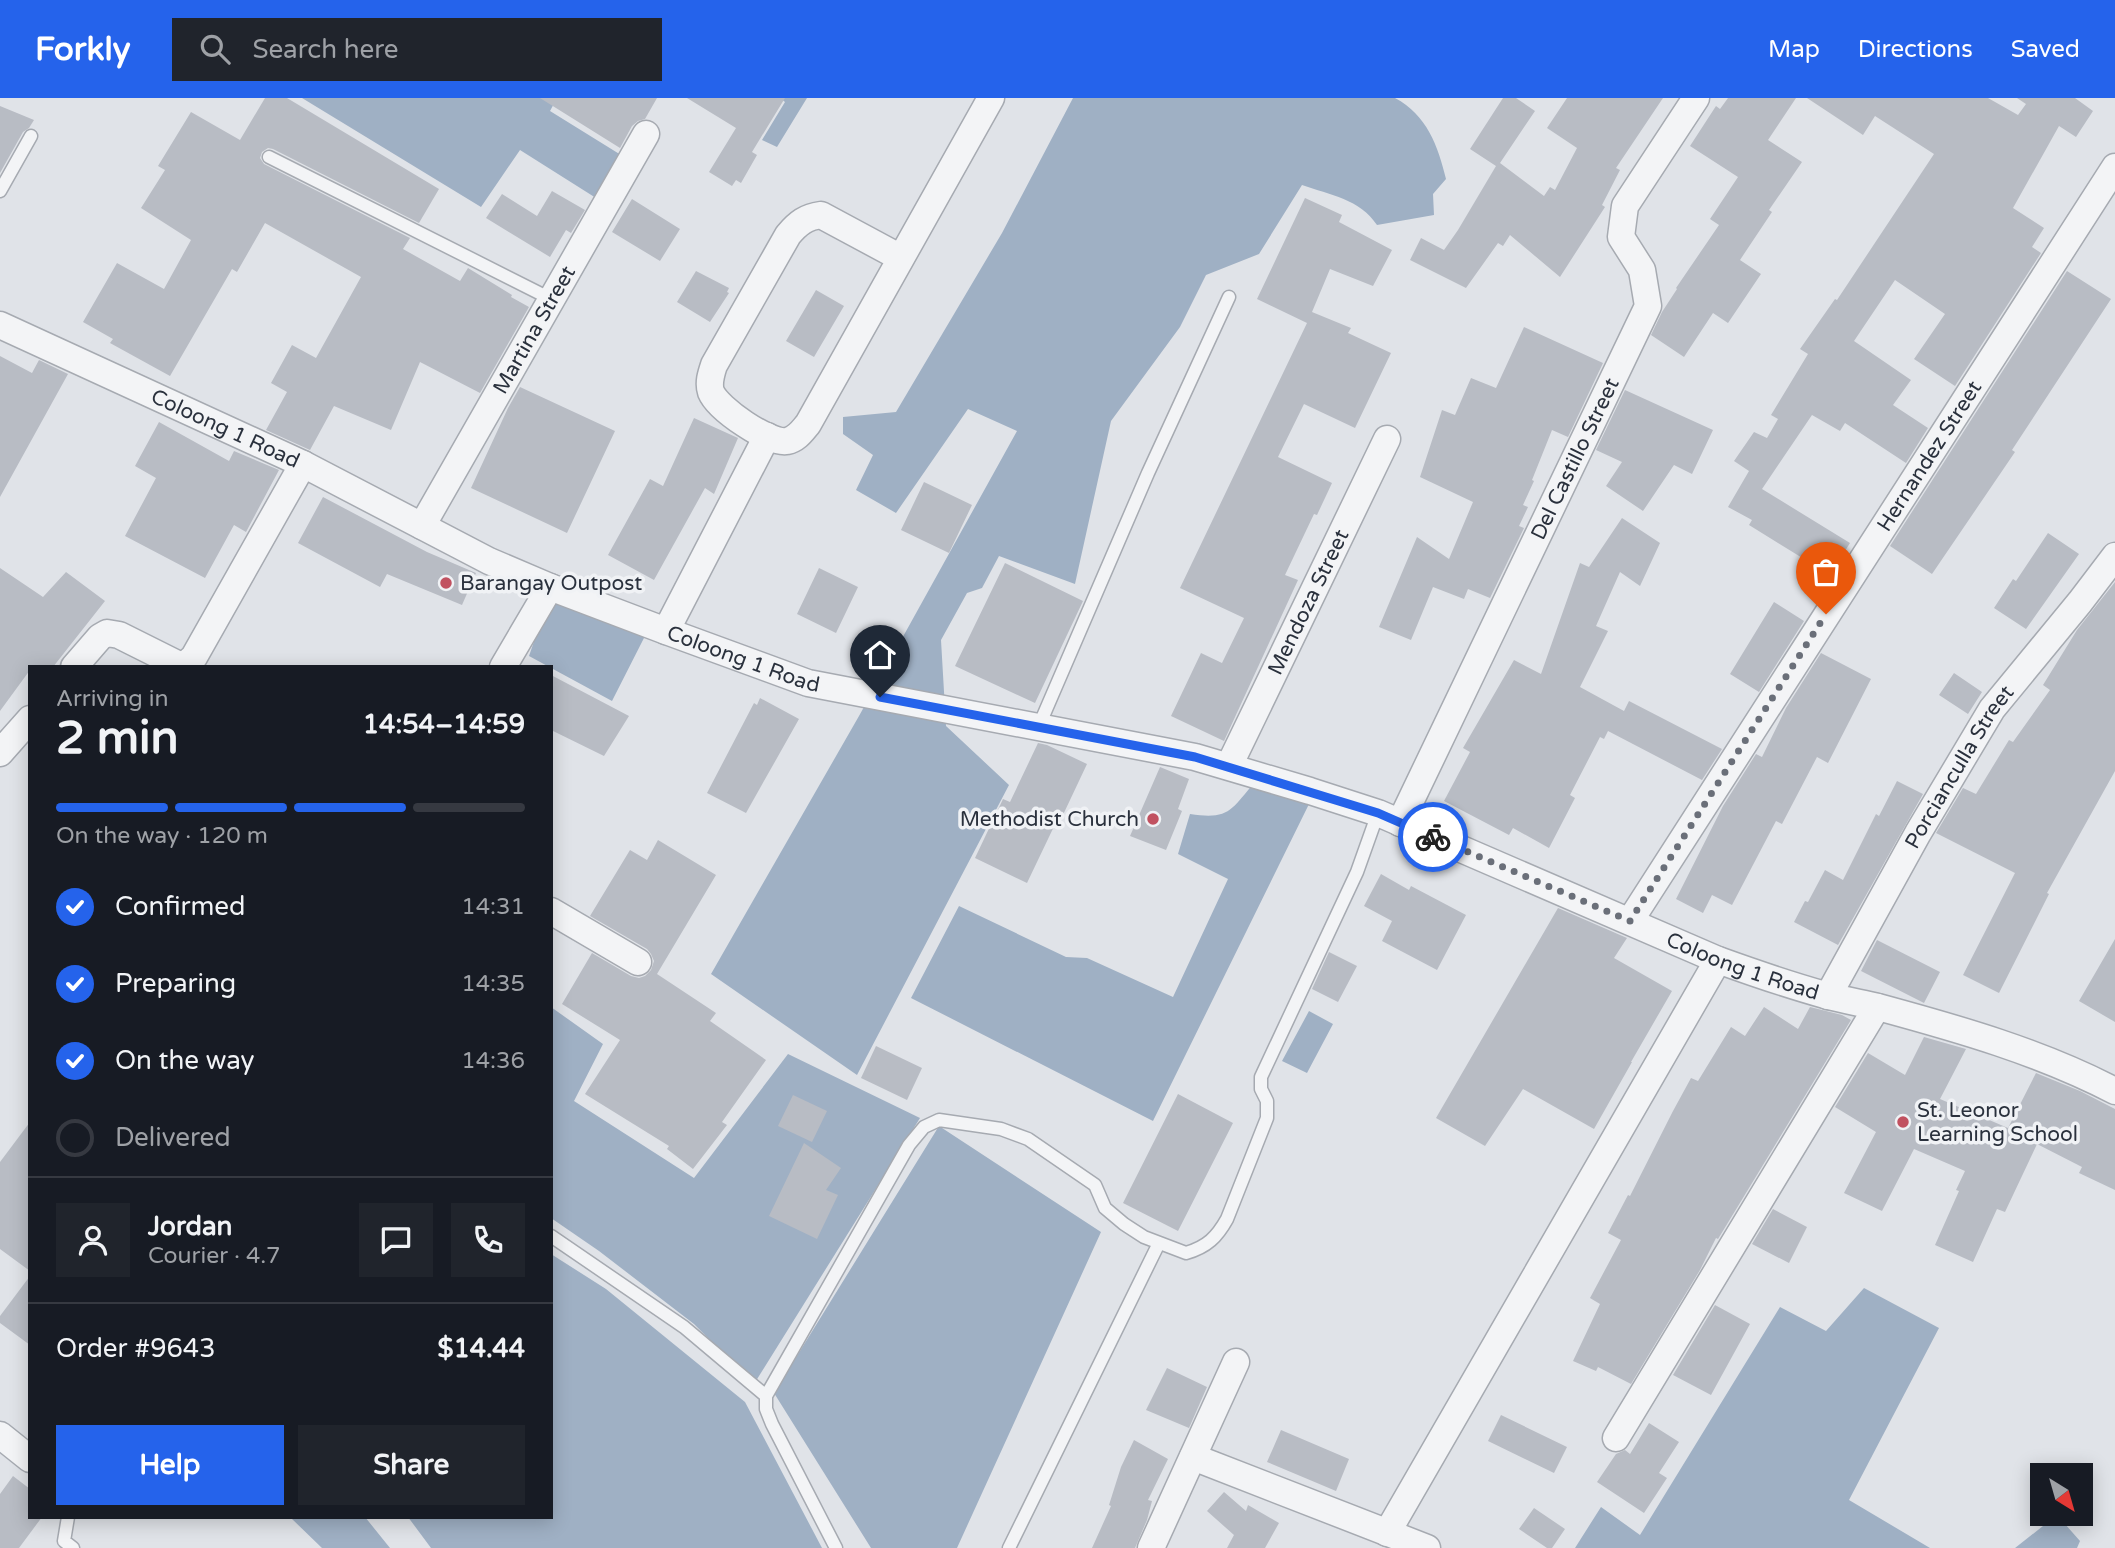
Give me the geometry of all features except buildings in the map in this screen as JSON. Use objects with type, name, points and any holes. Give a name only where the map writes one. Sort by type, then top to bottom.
[{"type":"street","points":[[901,258],[821,215],[809,217],[797,224],[788,234],[714,365],[710,389],[722,407],[767,436],[784,442],[801,433],[901,258],[991,98]]},
{"type":"street","name":"Del Castillo Street","points":[[1389,818],[1648,306],[1642,270],[1621,237],[1625,205],[1696,98]]},
{"type":"street","name":"Martina Street","points":[[422,526],[646,135]]},
{"type":"street","name":"Hernandez Street","points":[[1630,921],[2115,167]]},
{"type":"street","name":"Coloong 1 Road","points":[[0,325],[303,464],[489,561],[550,587],[808,683],[1195,757],[1229,766],[1389,818],[1718,960],[1828,996],[1877,1007],[2024,1050],[2076,1071],[2115,1091]]},
{"type":"street","points":[[666,631],[767,436]]},
{"type":"street","name":"Mendoza Street","points":[[1229,766],[1387,439]]},
{"type":"street","points":[[185,665],[194,657],[303,464]]},
{"type":"street","name":"Porcianculla Street","points":[[1828,996],[1918,833],[1992,709],[2115,556]]},
{"type":"street","points":[[504,665],[550,587]]},
{"type":"street","points":[[76,665],[100,637],[107,633],[119,635],[180,665]]},
{"type":"street","points":[[0,753],[28,721]]},
{"type":"street","points":[[553,912],[638,962]]},
{"type":"street","points":[[1387,1533],[1718,960]]},
{"type":"street","points":[[1616,1438],[1877,1007]]},
{"type":"street","points":[[1151,1548],[1236,1362]]},
{"type":"street","points":[[0,1435],[28,1458]]},
{"type":"street","points":[[1193,1457],[1427,1548]]},
{"type":"lane","points":[[0,191],[31,136]]},
{"type":"lane","points":[[269,157],[551,299]]},
{"type":"lane","points":[[1038,728],[1148,473],[1229,298]]},
{"type":"lane","points":[[836,1548],[772,1424],[766,1409],[766,1396],[909,1145],[925,1127],[939,1120],[1001,1129],[1028,1139],[1095,1185],[1105,1208],[1144,1237],[1186,1253],[1208,1244],[1219,1234],[1227,1219],[1267,1118],[1268,1101],[1261,1089],[1261,1077],[1357,872],[1389,818]]},
{"type":"lane","points":[[553,1237],[684,1327],[766,1396]]},
{"type":"lane","points":[[1009,1548],[1159,1243]]},
{"type":"lane","points":[[68,1519],[64,1541],[73,1548]]},
{"type":"water","points":[[302,98],[557,98],[550,111],[621,155],[596,198],[520,150],[481,207]]},
{"type":"water","points":[[780,98],[807,98],[777,147],[762,140],[785,102]]},
{"type":"water","points":[[1073,98],[1395,98],[1415,113],[1430,132],[1446,179],[1433,194],[1434,215],[1377,225],[1362,209],[1353,204],[1302,185],[1259,254],[1206,275],[1180,327],[1111,421],[1075,584],[999,556],[982,588],[967,593],[941,640],[946,726],[1009,785],[857,1075],[711,974],[859,716],[1017,431],[968,409],[896,513],[856,490],[873,455],[843,434],[843,417],[896,412],[1002,233]]},
{"type":"water","points":[[549,598],[645,636],[612,701],[553,669],[553,665],[546,665],[529,656]]},
{"type":"water","points":[[1254,783],[1310,802],[1153,1121],[911,998],[959,906],[1066,957],[1087,958],[1173,997],[1228,879],[1178,854],[1190,814],[1213,815],[1228,811]]},
{"type":"water","points":[[553,1008],[603,1044],[574,1101],[694,1178],[788,1054],[920,1118],[754,1384],[694,1324],[553,1219]]},
{"type":"water","points":[[1309,1011],[1333,1024],[1307,1073],[1282,1061]]},
{"type":"water","points":[[939,1126],[1101,1232],[957,1548],[871,1548],[774,1393]]},
{"type":"water","points":[[553,1255],[606,1289],[745,1402],[822,1548],[431,1548],[409,1519],[553,1519]]},
{"type":"water","points":[[1864,1288],[1939,1328],[1849,1500],[1930,1548],[1575,1548],[1601,1507],[1640,1535],[1780,1307],[1826,1331]]},
{"type":"water","points":[[292,1519],[367,1519],[390,1548],[322,1548]]},
{"type":"water","points":[[2043,1526],[2067,1526],[2080,1541],[2077,1548],[2015,1548]]},
{"type":"way so far","points":[[1433,837],[1630,921],[1826,614]]},
{"type":"place","name":"Barangay Outpost","points":[[446,583]]},
{"type":"place","name":"Methodist Church","points":[[1153,819]]},
{"type":"place","name":"St. Leonor Learning School","points":[[1903,1122]]},
{"type":"route","points":[[880,697],[1195,757],[1378,813],[1433,837]]}]
